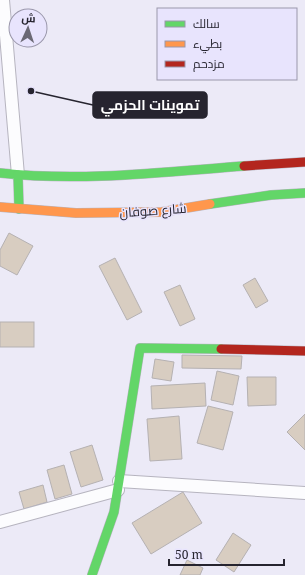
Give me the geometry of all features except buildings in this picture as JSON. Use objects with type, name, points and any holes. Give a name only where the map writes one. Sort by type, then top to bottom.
[{"type":"street","points":[[3,0],[18,175],[19,208]]},
{"type":"street","points":[[0,173],[18,175],[114,176],[305,162]]},
{"type":"street","name":"شارع صوفان","points":[[0,207],[76,214],[162,212],[272,195],[305,193]]},
{"type":"street","points":[[92,575],[114,512],[140,348],[305,351]]},
{"type":"street","points":[[0,522],[118,485],[305,493]]},
{"type":"traffic: fast","points":[[0,173],[61,177],[122,175],[244,166]]},
{"type":"traffic: fast","points":[[18,175],[19,209]]},
{"type":"traffic: fast","points":[[210,204],[271,195],[305,193]]},
{"type":"traffic: fast","points":[[92,575],[114,512],[140,348],[221,349]]},
{"type":"traffic: slow","points":[[0,207],[76,213],[162,212],[210,204]]},
{"type":"traffic: jam","points":[[244,166],[305,162]]},
{"type":"traffic: jam","points":[[221,349],[305,351]]},
{"type":"place","name":"تموينات الحزمي","points":[[31,91]]}]
